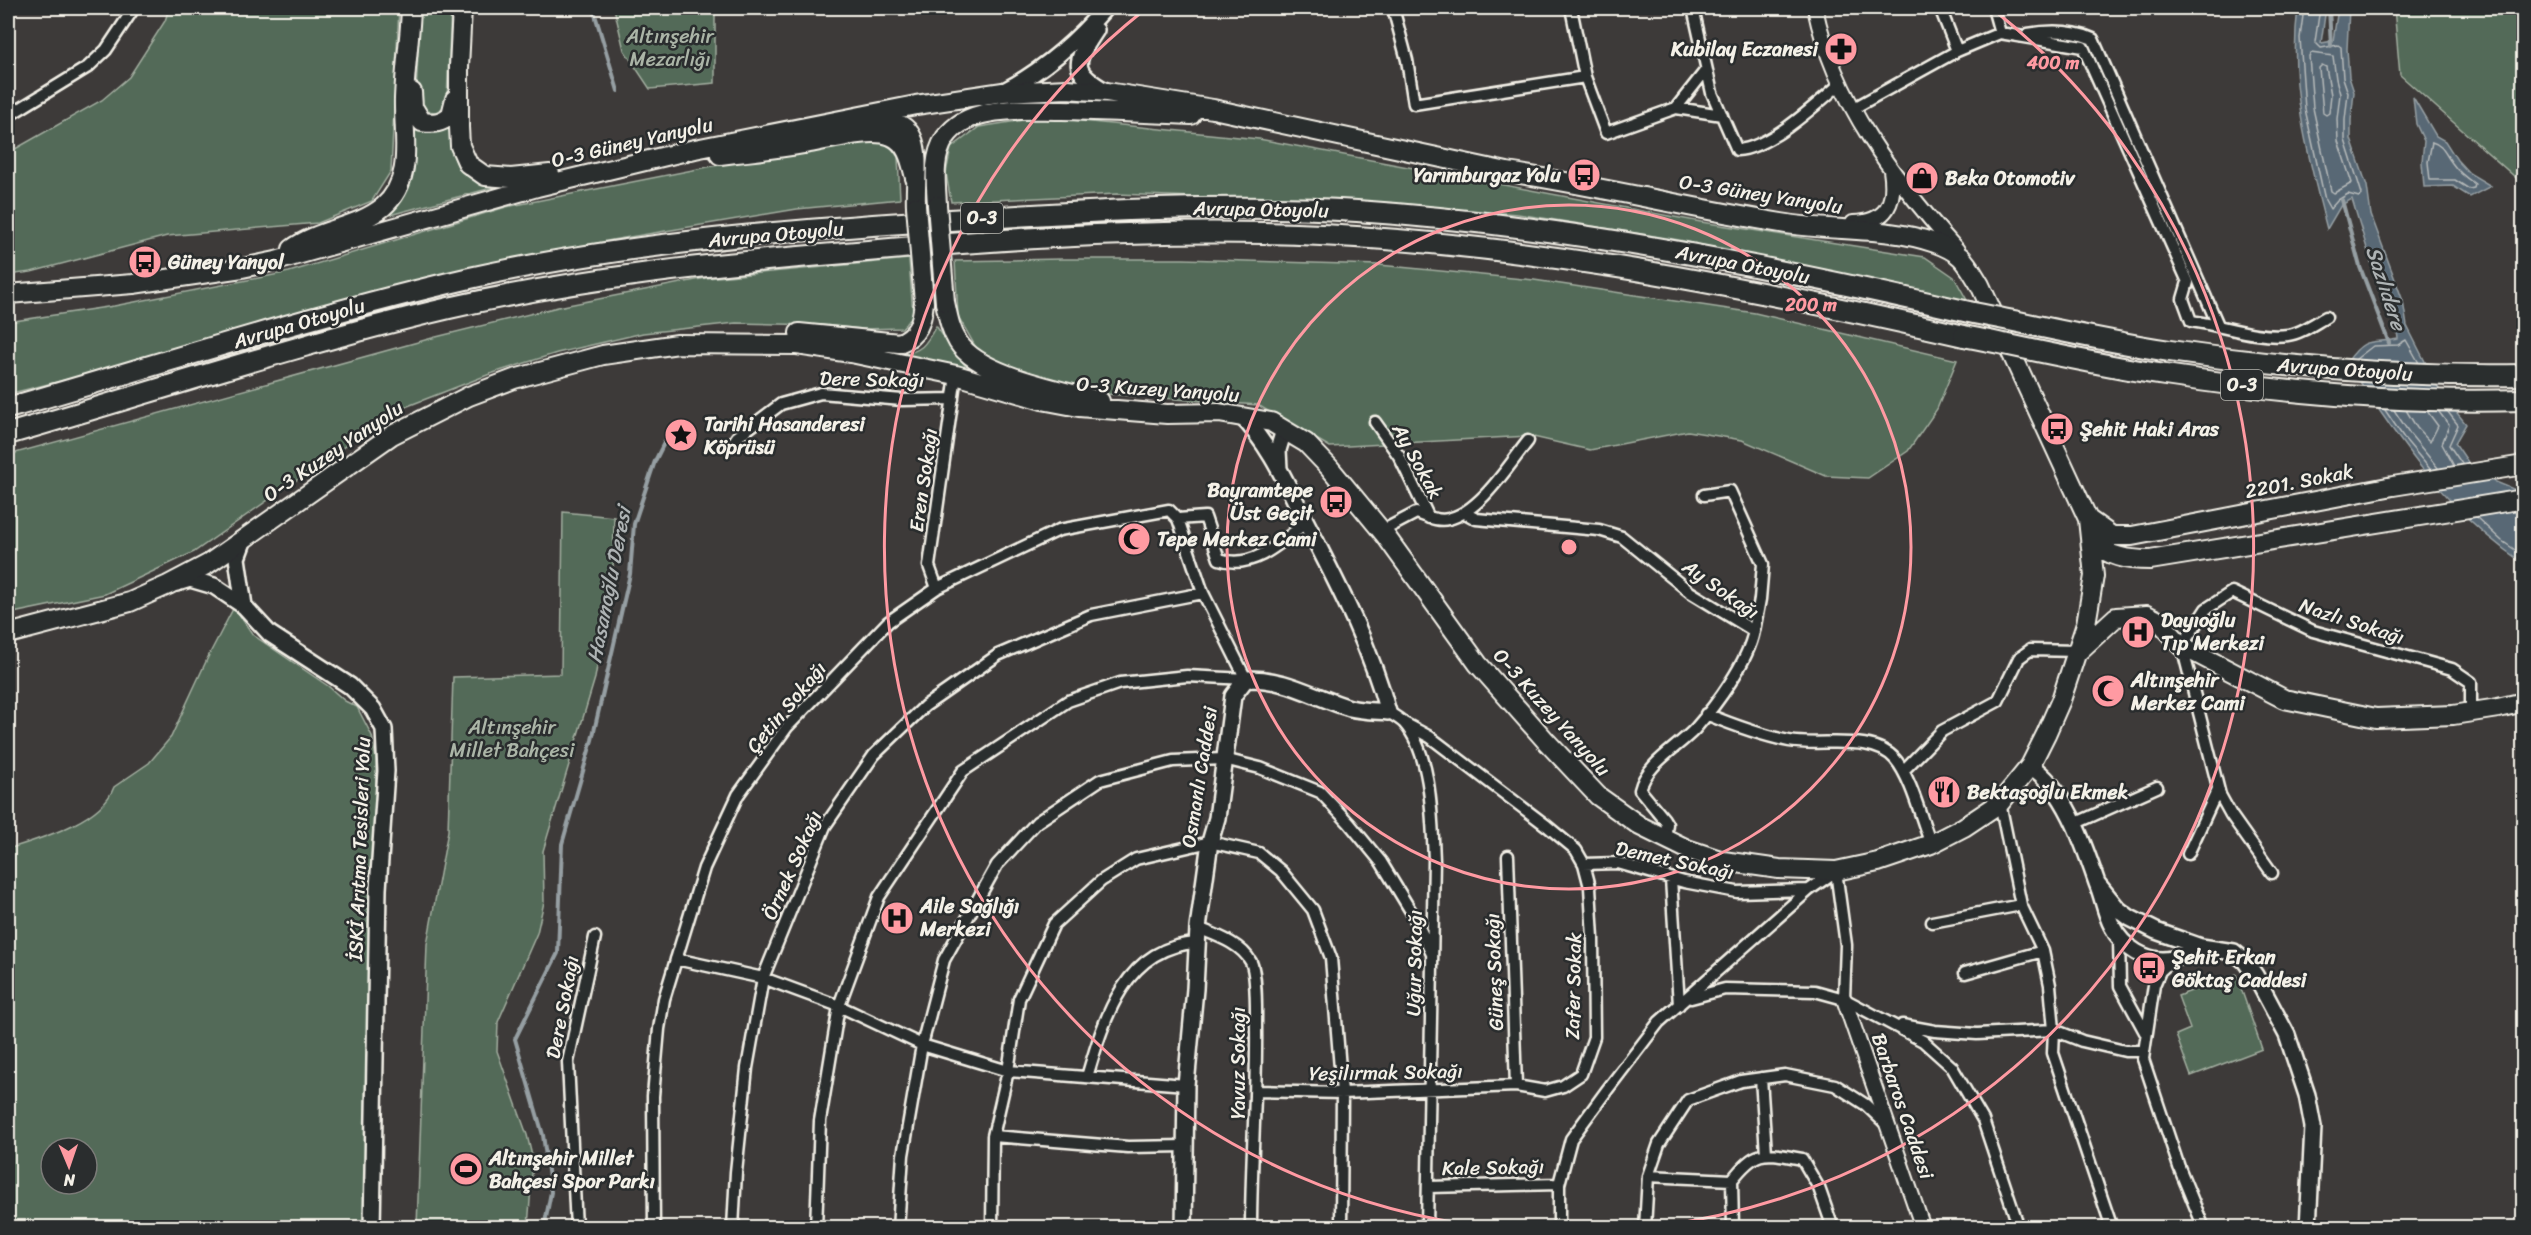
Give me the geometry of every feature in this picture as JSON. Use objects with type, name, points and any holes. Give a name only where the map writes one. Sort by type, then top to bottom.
[{"type":"highway","name":"Avrupa Otoyolu","points":[[8,408],[354,307],[472,278],[547,263],[626,250],[768,233],[1095,210],[1306,209],[1483,222],[1728,259],[1969,312],[2168,350],[2318,369],[2523,375]]},
{"type":"highway","name":"Avrupa Otoyolu","points":[[8,434],[347,334],[451,308],[520,294],[637,274],[763,259],[1061,238],[1182,233],[1275,233],[1411,241],[1514,252],[1732,286],[1964,336],[2164,375],[2302,392],[2412,399],[2523,400]]},
{"type":"main road","points":[[462,8],[459,67],[460,146],[468,164],[485,176],[511,178],[772,149],[862,134],[885,134],[899,141],[907,149],[915,178]]},
{"type":"main road","points":[[1003,92],[1037,72],[1065,51],[1106,8]]},
{"type":"main road","points":[[1106,8],[1081,52],[1079,62],[1085,78],[1107,92]]},
{"type":"main road","points":[[411,12],[413,107],[422,122],[438,123],[451,115],[459,67]]},
{"type":"main road","points":[[276,261],[299,244],[328,230],[364,219],[382,207],[395,193],[406,160],[404,100],[411,12]]},
{"type":"main road","name":"O-3 Güney Yanyolu","points":[[133,284],[276,261],[537,187],[695,149],[916,105],[1003,92],[1068,89],[1107,92],[1244,115],[1507,172],[1783,224],[1903,236],[1935,243],[1962,256]]},
{"type":"main road","points":[[1218,413],[1100,401],[991,369],[975,359],[958,343],[949,323],[945,302],[937,205],[936,165],[939,150],[945,138],[957,125],[987,113],[1034,110],[1244,115]]},
{"type":"main road","points":[[678,344],[746,334],[795,333],[899,343],[909,339],[917,331],[922,319],[924,302],[916,206],[916,155],[912,134],[905,126],[893,122],[863,123],[738,145],[695,149]]},
{"type":"main road","points":[[1962,256],[1980,285],[2055,452],[2088,519],[2091,541],[2113,556],[2150,560],[2523,499]]},
{"type":"main road","points":[[8,294],[133,284]]},
{"type":"main road","points":[[8,302],[133,284]]},
{"type":"main road","name":"O-3 Kuzey Yanyolu","points":[[8,634],[129,602],[168,585],[208,564],[392,435],[469,396],[524,376],[593,357],[678,344],[797,345],[851,353],[956,375],[1042,400],[1079,408],[1167,414],[1218,413],[1271,422],[1306,443],[1329,467],[1382,531],[1478,664],[1598,796],[1640,826],[1665,839],[1724,861],[1779,869],[1836,871],[1878,862],[1931,844],[1964,827],[2000,803],[2030,766],[2061,700],[2079,651],[2094,576],[2091,541]]},
{"type":"main road","points":[[1241,416],[1251,426],[1279,469],[1353,616],[1380,681],[1388,712],[1352,708],[1297,686],[1265,679],[1246,679]]},
{"type":"main road","points":[[1279,469],[1278,450],[1284,430]]},
{"type":"main road","name":"2201. Sokak","points":[[2088,519],[2112,536],[2132,536],[2393,486],[2523,465]]},
{"type":"main road","points":[[244,539],[237,558],[244,606]]},
{"type":"main road","name":"İSKİ Arıtma Tesisleri Yolu","points":[[168,585],[190,579],[214,586],[244,606],[270,634],[350,686],[373,709],[384,729],[386,771],[378,889],[372,1227]]},
{"type":"main road","points":[[2079,651],[2116,617],[2147,615],[2159,621],[2182,646],[2284,699],[2376,718],[2471,713],[2523,702]]},
{"type":"main road","name":"Osmanlı Caddesi","points":[[1184,1227],[1186,1085],[1197,936],[1210,842],[1217,818],[1233,696],[1246,679]]},
{"type":"main road","points":[[2030,766],[2044,774],[2054,786],[2074,824],[2108,918],[2119,939],[2135,952],[2151,958],[2173,959],[2201,947]]},
{"type":"main road","points":[[2097,883],[2118,909],[2136,921],[2201,947],[2234,952],[2245,961],[2255,975],[2287,1035],[2303,1078],[2313,1127],[2308,1227]]},
{"type":"main road","points":[[2119,939],[2124,924],[2136,921]]},
{"type":"main road","points":[[2173,959],[2179,948],[2174,936]]},
{"type":"street","points":[[8,116],[88,67],[106,50],[134,8]]},
{"type":"street","points":[[1393,8],[1407,60],[1414,104],[1585,77]]},
{"type":"street","points":[[1571,8],[1585,77],[1606,133],[1676,108],[1722,115]]},
{"type":"street","points":[[1693,8],[1706,70],[1737,150],[1746,150],[1764,141],[1804,116],[1840,84]]},
{"type":"street","points":[[1815,8],[1830,60],[1854,108],[1891,170],[1962,256]]},
{"type":"street","points":[[1940,8],[1957,51]]},
{"type":"street","points":[[1993,8],[2000,33]]},
{"type":"street","points":[[2022,35],[2047,30],[2079,33],[2093,39],[2218,324]]},
{"type":"street","points":[[1854,108],[1957,51],[2000,33],[2083,47],[2188,282],[2183,299],[2191,321],[2218,324],[2236,332],[2289,336],[2326,317]]},
{"type":"street","points":[[1676,108],[1706,70]]},
{"type":"street","points":[[1783,224],[1869,222],[1881,216],[1890,203],[1893,186],[1891,170]]},
{"type":"street","name":"Eren Sokağı","points":[[937,588],[929,566],[956,375]]},
{"type":"street","name":"Dere Sokağı","points":[[733,443],[737,437],[780,404],[821,393],[902,400],[953,399]]},
{"type":"street","name":"Ay Sokak","points":[[1375,422],[1399,456],[1429,518]]},
{"type":"street","name":"Ay Sokak","points":[[1382,531],[1416,513],[1429,518],[1446,520],[1465,513],[1489,490],[1528,441]]},
{"type":"street","points":[[1704,495],[1730,491],[1763,564],[1760,600],[1754,631]]},
{"type":"street","name":"Çetin Sokağı","points":[[654,1227],[653,1096],[659,1029],[676,958],[704,868],[738,795],[787,727],[810,706],[888,622],[937,588],[1059,530],[1169,510],[1178,519]]},
{"type":"street","name":"Ay Sokağı","points":[[1465,513],[1476,519],[1599,530],[1622,537],[1690,592],[1754,631],[1751,645],[1706,714],[1694,730],[1648,772],[1642,782],[1640,790],[1664,819],[1665,839]]},
{"type":"street","points":[[816,1227],[820,1121],[839,1006],[879,897],[963,771],[1068,701],[1120,683],[1187,676],[1246,679],[1203,593],[1178,519],[1205,518],[1219,559],[1230,563],[1246,560],[1275,549],[1306,522]]},
{"type":"street","name":"Nazlı Sokağı","points":[[2182,646],[2206,609],[2232,592],[2313,631],[2452,669],[2471,682],[2471,713]]},
{"type":"street","name":"Örnek Sokağı","points":[[733,1227],[736,1172],[747,1068],[763,978],[825,826],[874,755],[925,706],[998,655],[1091,615],[1203,593]]},
{"type":"street","points":[[2182,646],[2218,789],[2231,815],[2272,873]]},
{"type":"street","points":[[1903,771],[1942,731],[1998,701],[2019,658],[2030,650],[2079,651]]},
{"type":"street","name":"Uğur Sokağı","points":[[1388,712],[1404,723],[1419,750],[1426,771],[1431,813],[1434,860],[1427,1227]]},
{"type":"street","points":[[1706,714],[1748,731],[1792,742],[1874,745],[1894,758],[1903,771],[1931,844]]},
{"type":"street","points":[[1404,723],[1430,737],[1547,826],[1576,850],[1584,864]]},
{"type":"street","points":[[898,1227],[903,1155],[922,1045],[944,960],[997,865],[1037,822],[1100,780],[1173,761],[1224,759],[1260,768],[1320,792],[1350,823],[1381,862],[1412,913],[1432,954]]},
{"type":"street","points":[[2074,824],[2157,787]]},
{"type":"street","points":[[2188,854],[2218,789]]},
{"type":"street","points":[[2000,803],[2020,905],[2043,951],[2050,985],[2054,1030],[2053,1053],[2112,1227]]},
{"type":"street","points":[[992,1227],[993,1136],[1008,1071],[1019,999],[1054,924],[1101,881],[1136,859],[1210,842],[1259,853],[1281,871],[1313,910],[1331,958],[1342,1093],[1341,1227]]},
{"type":"street","name":"Güneş Sokağı","points":[[1508,856],[1516,1086]]},
{"type":"street","name":"Demet Sokağı","points":[[1584,864],[1618,863],[1671,879],[1737,892],[1809,890]]},
{"type":"street","name":"Zafer Sokak","points":[[1516,1086],[1545,1092],[1563,1086],[1581,1074],[1594,1037],[1593,938],[1590,887],[1584,864]]},
{"type":"street","points":[[1559,1227],[1559,1184],[1571,1139],[1659,1022],[1809,890],[1836,871],[1846,945],[1844,999]]},
{"type":"street","points":[[1671,879],[1682,1002]]},
{"type":"street","points":[[1932,922],[2020,905]]},
{"type":"street","points":[[1087,1077],[1106,1019],[1123,988],[1137,970],[1152,955],[1197,936]]},
{"type":"street","name":"Yavuz Sokağı","points":[[1197,936],[1221,937],[1251,962],[1256,999],[1257,1091],[1251,1227]]},
{"type":"street","name":"Dere Sokağı","points":[[576,1227],[568,1062],[595,937]]},
{"type":"street","points":[[2119,939],[2118,977],[2120,986],[2145,1032]]},
{"type":"street","points":[[1965,973],[2043,951]]},
{"type":"street","points":[[676,958],[763,978],[839,1006],[922,1045],[1008,1071],[1186,1085]]},
{"type":"street","points":[[2173,959],[2160,971],[2154,985],[2145,1032],[2143,1059],[2158,1110],[2204,1227]]},
{"type":"street","points":[[1682,1002],[1725,989],[1815,991],[1844,999],[1923,1041],[1952,1067],[1983,1120],[2019,1227]]},
{"type":"street","name":"Barbaros Caddesi","points":[[1844,999],[1923,1227]]},
{"type":"street","points":[[1893,1024],[1935,1031],[1977,1034],[2054,1030],[2082,1041],[2125,1051],[2144,1051]]},
{"type":"street","points":[[1645,1227],[1648,1176],[1659,1144],[1688,1100],[1741,1081],[1785,1075],[1835,1085],[1866,1105],[1890,1127]]},
{"type":"street","points":[[1761,1078],[1766,1153]]},
{"type":"street","name":"Yeşilırmak Sokağı","points":[[1257,1091],[1342,1093],[1516,1086]]},
{"type":"street","points":[[993,1136],[1128,1147],[1186,1146]]},
{"type":"street","points":[[1733,1227],[1731,1180],[1746,1162],[1766,1153],[1802,1159],[1818,1188],[1833,1227]]},
{"type":"street","points":[[1648,1176],[1731,1180]]},
{"type":"street","name":"Kale Sokağı","points":[[1428,1187],[1559,1184]]},
{"type":"green space","points":[[169,8],[399,8],[391,171],[372,201],[318,223],[167,236],[31,272],[8,275],[8,153],[102,100],[129,77],[165,21]]},
{"type":"green space","points":[[420,8],[451,8],[446,106],[436,112],[425,111],[416,95]]},
{"type":"green space","name":"Altınşehir Mezarlığı","points":[[614,8],[715,8],[715,83],[650,89],[624,50]]},
{"type":"green space","points":[[2394,8],[2523,8],[2523,184],[2400,75]]},
{"type":"green space","points":[[1042,117],[1259,139],[1701,222],[1925,257],[1954,277],[1968,302],[1679,240],[1518,214],[1379,204],[1117,194],[951,202],[946,173],[951,148],[979,127]]},
{"type":"green space","points":[[451,121],[452,147],[457,165],[470,177],[495,187],[386,216],[404,194],[413,175],[413,126],[423,129]]},
{"type":"green space","points":[[886,140],[898,157],[900,199],[797,209],[612,240],[392,286],[133,363],[8,394],[8,322],[114,306],[289,272],[506,207],[713,166]]},
{"type":"green space","points":[[909,259],[913,315],[902,328],[863,329],[823,325],[736,323],[643,333],[557,353],[490,374],[395,411],[194,552],[105,594],[8,614],[8,455],[436,337],[558,307],[706,278]]},
{"type":"green space","points":[[1183,259],[1379,265],[1534,280],[1755,313],[1957,360],[1937,409],[1908,451],[1868,478],[1826,476],[1742,440],[1688,431],[1590,450],[1529,436],[1330,447],[1258,405],[1093,393],[1016,371],[978,351],[958,316],[955,261]]},
{"type":"green space","points":[[936,326],[967,368],[900,355],[913,352],[922,346]]},
{"type":"green space","name":"Altınşehir Millet Bahçesi","points":[[563,512],[614,517],[613,574],[595,678],[543,851],[544,902],[537,933],[498,1022],[497,1051],[527,1135],[533,1160],[528,1227],[417,1227],[427,944],[448,831],[453,677],[561,674]]},
{"type":"green space","points":[[234,607],[253,635],[328,686],[345,701],[357,707],[372,736],[376,760],[376,788],[371,868],[365,1227],[8,1228],[8,849],[52,834],[83,819],[107,799],[114,787],[149,763],[171,737]]},
{"type":"green space","points":[[2236,974],[2262,1049],[2191,1076],[2176,1035],[2190,1029],[2178,996]]},
{"type":"water","points":[[2298,8],[2326,8],[2321,43],[2333,41],[2338,8],[2349,8],[2347,49],[2349,77],[2354,92],[2351,139],[2367,186],[2371,215],[2403,301],[2407,326],[2441,393],[2466,424],[2455,443],[2476,474],[2523,493],[2523,563],[2495,542],[2446,497],[2385,419],[2347,362],[2364,344],[2398,339],[2395,314],[2376,278],[2352,199],[2341,205],[2327,229],[2307,147],[2298,91],[2296,36]]},
{"type":"water","points":[[2413,97],[2436,136],[2445,141],[2457,160],[2469,173],[2491,186],[2470,197],[2453,186],[2424,187],[2422,162],[2424,141],[2416,124]]},
{"type":"waterway","name":"Hasanoğlu Deresi","points":[[593,8],[618,91]]},
{"type":"waterway","name":"Sazlıdere","points":[[2329,8],[2331,46]]},
{"type":"waterway","name":"Sazlıdere","points":[[2342,200],[2360,267],[2389,343]]},
{"type":"waterway","name":"Hasanoğlu Deresi","points":[[544,1228],[551,1192],[543,1135],[515,1039],[558,953],[562,844],[592,740],[630,574],[634,524],[655,461],[667,437]]},
{"type":"place","name":"Kubilay Eczanesi","points":[[1841,49]]},
{"type":"place","name":"Yarımburgaz Yolu","points":[[1584,175]]},
{"type":"place","name":"Beka Otomotiv","points":[[1922,178]]},
{"type":"place","name":"Güney Yanyol","points":[[145,262]]},
{"type":"place","name":"Şehit Haki Aras","points":[[2057,429]]},
{"type":"place","name":"Tarihi Hasanderesi Köprüsü","points":[[681,435]]},
{"type":"place","name":"Bayramtepe Üst Geçit","points":[[1336,502]]},
{"type":"place","name":"Tepe Merkez Cami","points":[[1134,539]]},
{"type":"place","name":"Dayıoğlu Tıp Merkezi","points":[[2138,632]]},
{"type":"place","name":"Altınşehir Merkez Cami","points":[[2108,691]]},
{"type":"place","name":"Bektaşoğlu Ekmek","points":[[1944,792]]},
{"type":"place","name":"Aile Sağlığı Merkezi","points":[[897,918]]},
{"type":"place","name":"Şehit Erkan Göktaş Caddesi","points":[[2149,968]]},
{"type":"place","name":"Altınşehir Millet Bahçesi Spor Parkı","points":[[466,1169]]}]
